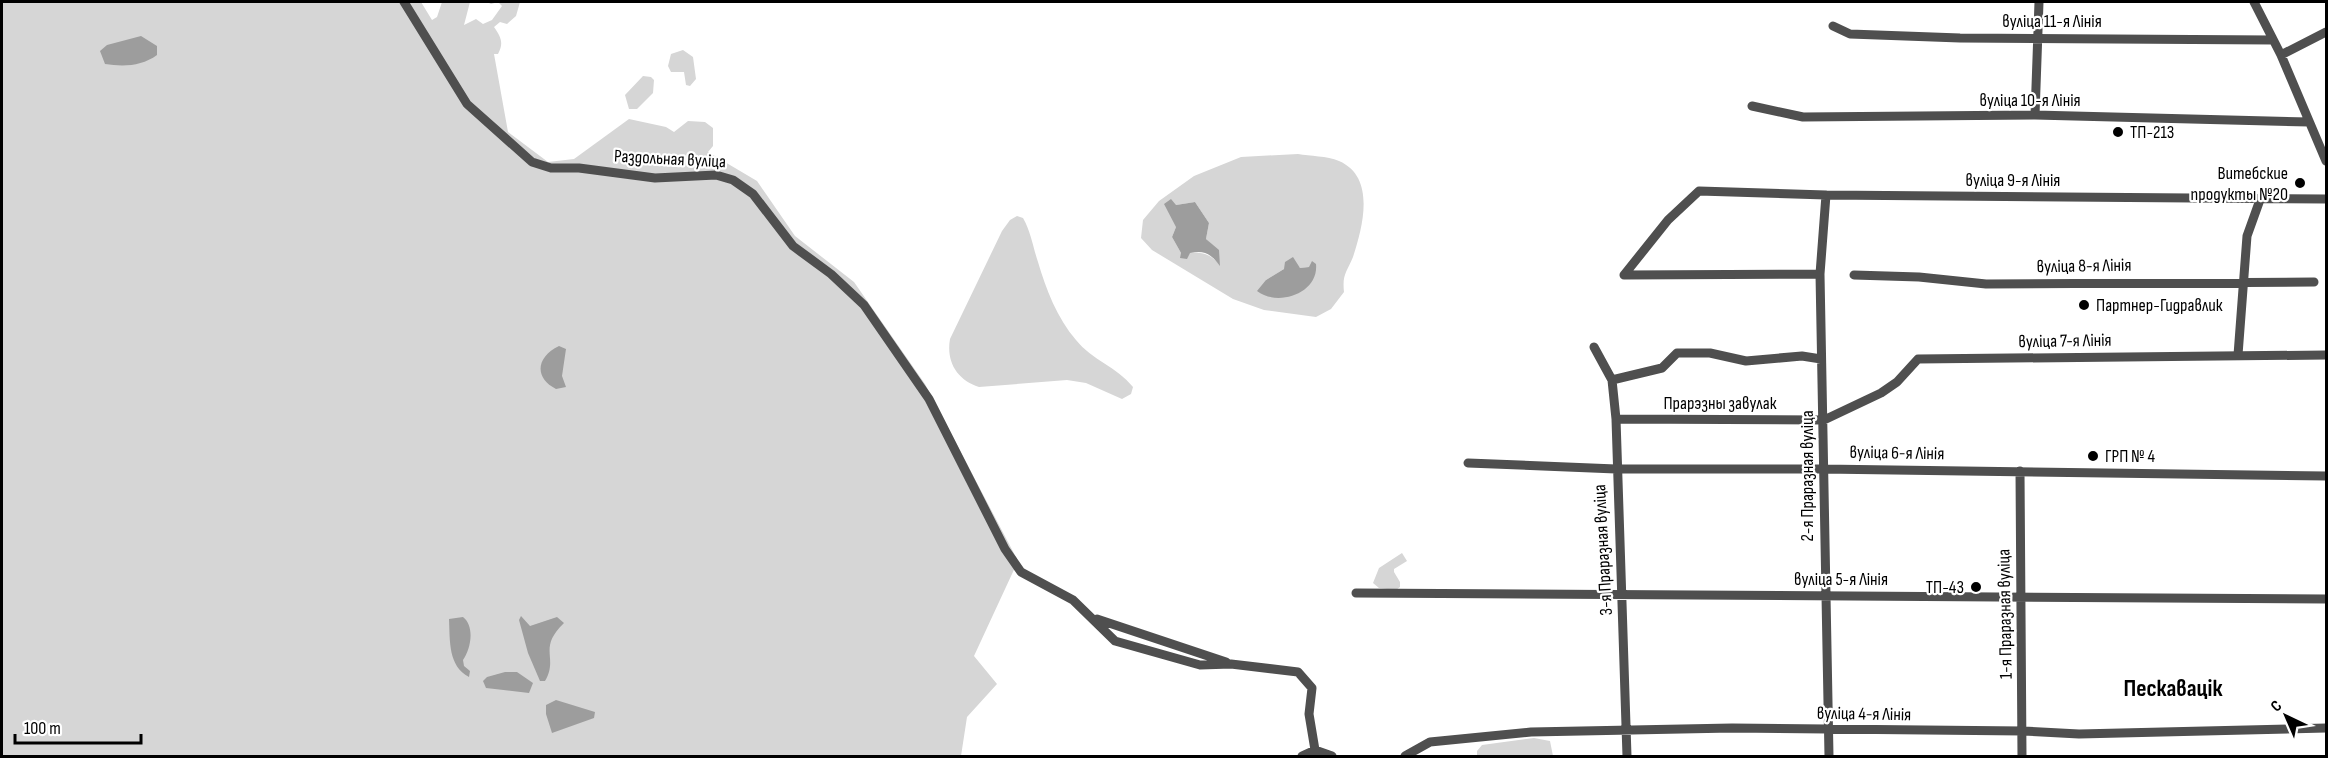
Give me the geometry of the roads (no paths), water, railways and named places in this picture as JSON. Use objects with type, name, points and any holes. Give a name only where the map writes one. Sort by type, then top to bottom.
[{"type":"street","name":"Раздольная вуліца","points":[[404,2],[467,104],[532,162],[551,168],[579,168],[655,178],[716,175],[733,180],[753,194],[793,246],[831,274],[864,305],[929,399],[1005,549],[1021,572],[1073,600],[1115,641],[1200,665],[1232,664]]},
{"type":"street","points":[[2035,116],[2039,2]]},
{"type":"street","points":[[2254,2],[2281,55],[2326,161]]},
{"type":"street","name":"вуліца 11-я Лінія","points":[[1833,26],[1850,34],[1960,38],[2273,40]]},
{"type":"street","points":[[2281,55],[2326,32]]},
{"type":"street","name":"вуліца 10-я Лінія","points":[[1752,106],[1803,117],[2035,116],[2309,122]]},
{"type":"street","name":"вуліца 9-я Лінія","points":[[1820,274],[1624,276],[1668,220],[1699,190],[1826,195],[2261,197],[2326,200]]},
{"type":"street","name":"2-я Праразная вуліца","points":[[1826,195],[1820,274],[1824,420],[1824,596],[1829,756]]},
{"type":"street","points":[[2238,355],[2247,236],[2261,197]]},
{"type":"street","name":"вуліца 8-я Лінія","points":[[1854,275],[1918,277],[1986,284],[2244,280],[2314,282]]},
{"type":"street","name":"3-я Праразная вуліца","points":[[1594,347],[1612,380],[1616,419],[1627,756]]},
{"type":"street","points":[[1612,380],[1662,368],[1677,353],[1710,353],[1746,361],[1802,356],[1821,359]]},
{"type":"street","name":"вуліца 7-я Лінія","points":[[1824,420],[1881,393],[1897,382],[1918,359],[2326,355]]},
{"type":"street","name":"Прарэзны завулак","points":[[1616,419],[1824,420]]},
{"type":"street","name":"вуліца 6-я Лінія","points":[[1468,463],[1616,469],[1823,469],[2326,476]]},
{"type":"street","name":"1-я Праразная вуліца","points":[[2020,471],[2022,756]]},
{"type":"street","name":"вуліца 5-я Лінія","points":[[1356,593],[2326,599]]},
{"type":"street","points":[[1095,619],[1232,664],[1298,672],[1312,688],[1309,714],[1315,750]]},
{"type":"street","name":"вуліца 4-я Лінія","points":[[1405,756],[1430,742],[1531,732],[1625,729],[2023,731],[2079,735],[2326,728]]},
{"type":"street","points":[[1302,756],[1315,750],[1332,756]]},
{"type":"place","name":"ТП-213","points":[[2118,132]]},
{"type":"place","name":"Витебские продукты №20","points":[[2300,183]]},
{"type":"place","name":"Партнер-Гидравлик","points":[[2084,305]]},
{"type":"place","name":"ГРП № 4","points":[[2093,456]]},
{"type":"place","name":"ТП-43","points":[[1976,587]]},
{"type":"district","name":"Пескавацік","points":[[2173,688]]}]
